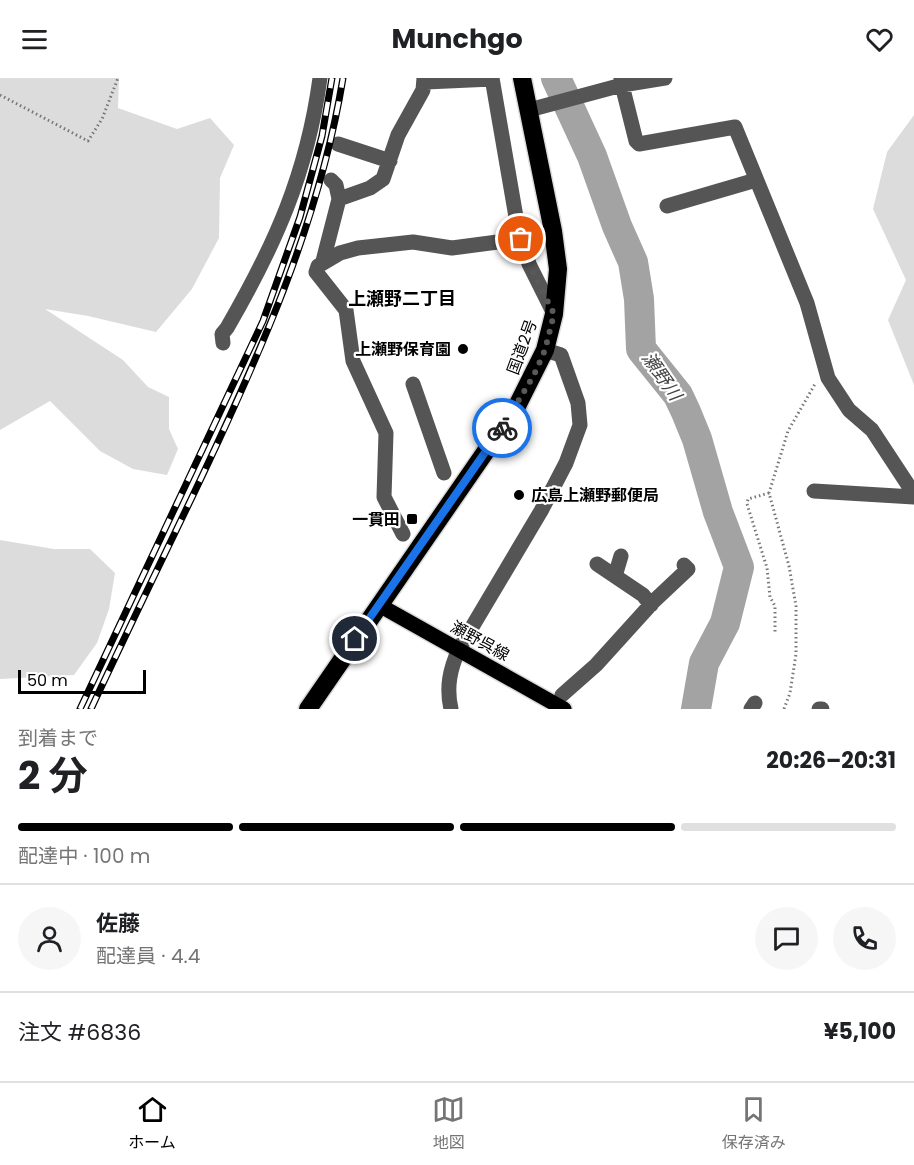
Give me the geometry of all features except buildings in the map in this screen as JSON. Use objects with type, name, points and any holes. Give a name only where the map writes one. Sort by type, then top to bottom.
[{"type":"highway","name":"国道2号","points":[[308,709],[518,406],[545,350],[554,314],[558,269],[522,78]]},
{"type":"main road","name":"瀬野呉線","points":[[379,605],[563,702]]},
{"type":"street","points":[[223,344],[222,334],[268,255],[303,167],[312,133],[320,78]]},
{"type":"street","points":[[339,199],[370,188],[383,179],[398,135],[423,79],[492,78],[521,239],[529,264],[554,314]]},
{"type":"street","points":[[529,110],[606,89],[622,81],[665,78]]},
{"type":"street","points":[[622,81],[636,141],[639,144],[735,127],[807,303],[820,354],[837,395],[849,410],[872,430],[914,496]]},
{"type":"street","points":[[338,144],[390,161]]},
{"type":"street","points":[[331,180],[336,184],[339,199],[324,261],[316,272],[346,310],[353,361],[386,433],[384,496],[403,534]]},
{"type":"street","points":[[667,206],[756,180]]},
{"type":"street","points":[[324,261],[358,248],[388,247],[420,242],[452,248],[521,239]]},
{"type":"street","points":[[451,709],[448,697],[450,669],[459,649],[567,463],[580,425],[578,403],[561,355],[545,350]]},
{"type":"street","points":[[413,384],[444,473]]},
{"type":"street","points":[[814,491],[914,496]]},
{"type":"street","points":[[615,576],[621,556]]},
{"type":"street","points":[[597,564],[651,604]]},
{"type":"street","points":[[563,702],[651,604],[688,569],[684,564]]},
{"type":"path","points":[[0,95],[88,141],[102,119],[118,78]]},
{"type":"path","points":[[784,709],[790,693],[796,654],[796,606],[789,566],[769,493],[788,432],[815,384],[816,364],[820,354]]},
{"type":"path","points":[[769,493],[748,499],[747,504],[767,568],[770,597],[775,606],[775,632]]},
{"type":"shaded area","points":[[0,78],[119,78],[118,108],[177,129],[210,118],[234,145],[220,178],[219,238],[192,289],[156,332],[88,316],[45,309],[123,360],[148,387],[169,397],[169,429],[178,449],[167,475],[133,469],[100,451],[50,401],[0,430]]},
{"type":"shaded area","points":[[914,115],[914,385],[888,320],[906,280],[873,209],[887,152]]},
{"type":"shaded area","points":[[0,540],[54,549],[90,549],[115,573],[109,609],[97,643],[74,675],[0,679]]},
{"type":"waterway","name":"瀬野川","points":[[556,78],[592,156],[617,226],[633,262],[639,299],[641,349],[678,395],[686,412],[697,439],[718,512],[739,567],[725,623],[704,663],[696,709]]},
{"type":"railway","points":[[80,709],[263,321],[300,217],[322,136],[332,78]]},
{"type":"railway","points":[[91,709],[218,441],[284,290],[319,186],[343,78]]},
{"type":"way so far","points":[[502,428],[518,406],[534,375],[545,350],[554,314],[529,264],[521,239]]},
{"type":"place","name":"上瀬野保育園","points":[[463,349]]},
{"type":"place","name":"広島上瀬野郵便局","points":[[519,495]]},
{"type":"place","name":"一貫田","points":[[412,519]]},
{"type":"district","name":"上瀬野二丁目","points":[[402,298]]},
{"type":"route","points":[[355,639],[502,428]]}]
